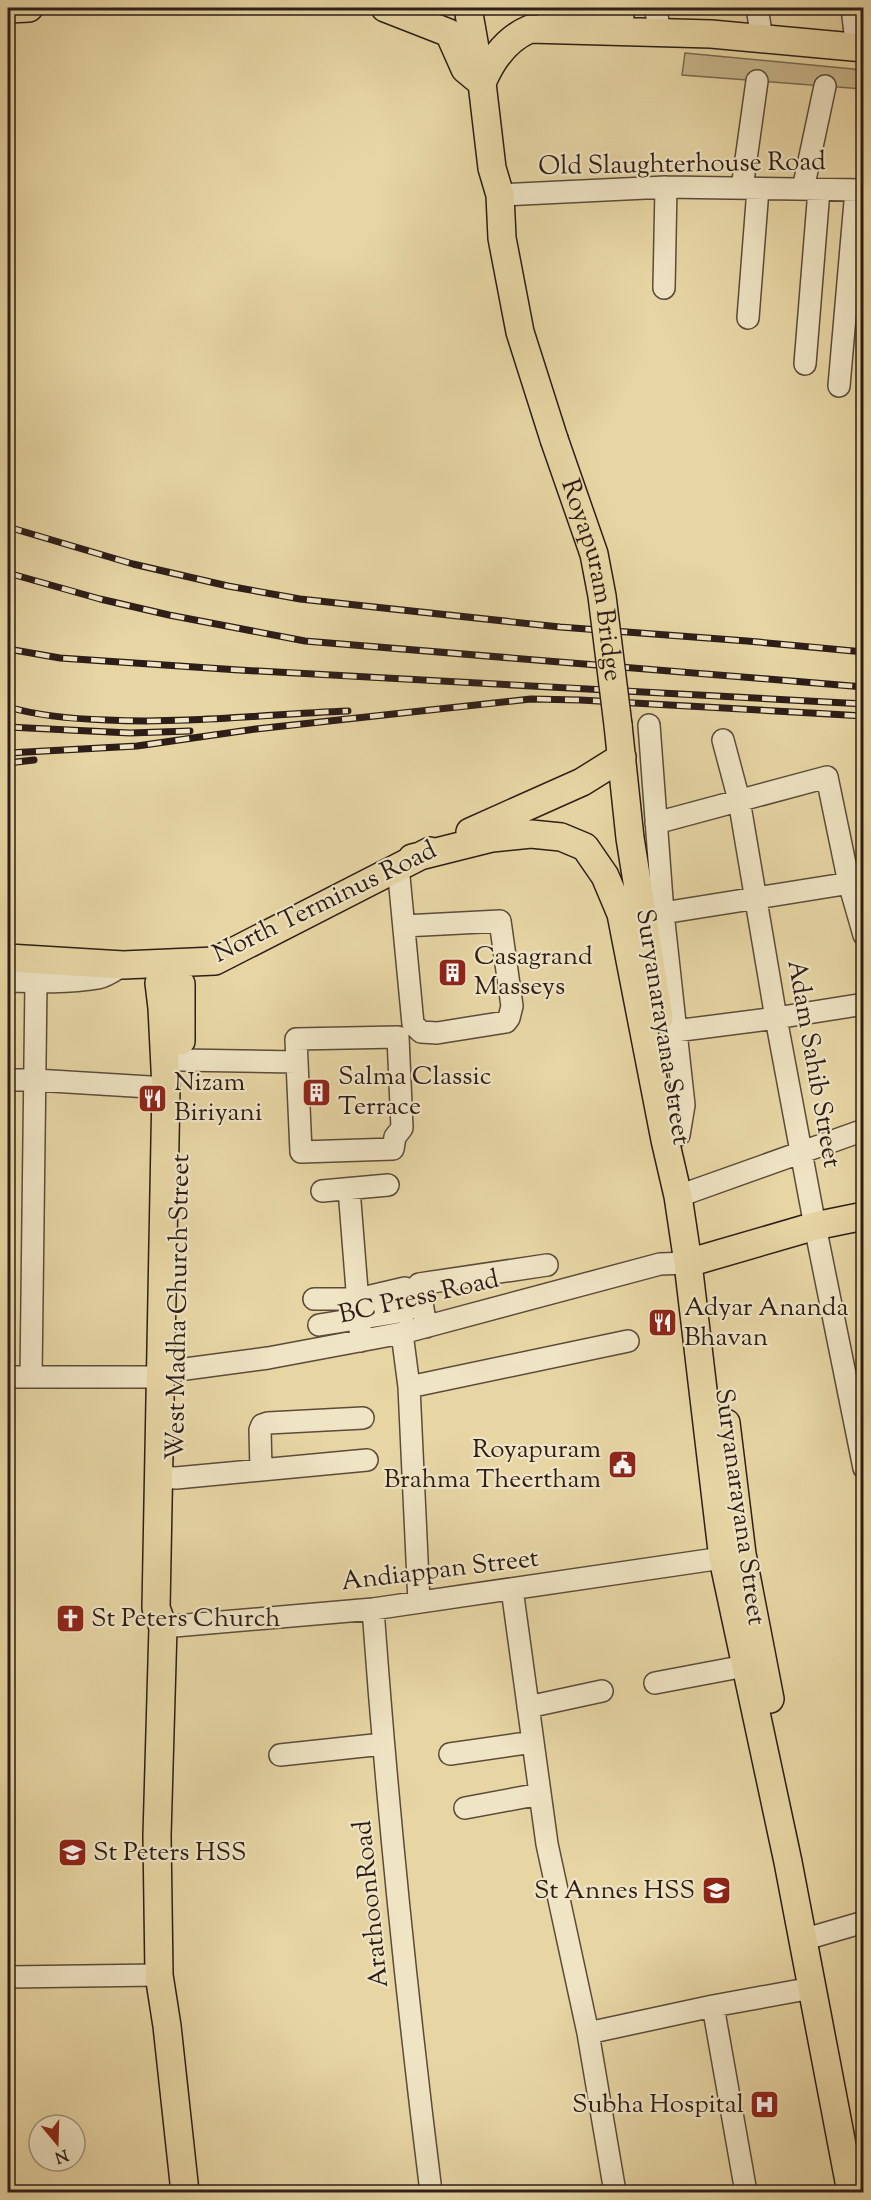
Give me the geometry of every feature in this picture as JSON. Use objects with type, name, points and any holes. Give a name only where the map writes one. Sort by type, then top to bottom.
[{"type":"main road","points":[[8,9],[29,8]]},
{"type":"main road","points":[[386,8],[448,33],[465,69],[482,83],[491,63],[530,18],[711,34],[859,31]]},
{"type":"main road","name":"Royapuram Bridge","points":[[468,8],[482,83],[492,168],[500,195],[502,238],[520,332],[596,562],[622,757]]},
{"type":"main road","points":[[549,8],[759,17],[859,31]]},
{"type":"main road","name":"Suryanarayana Street","points":[[622,757],[630,838],[690,1192],[745,1666],[788,1862],[851,2193]]},
{"type":"main road","name":"North Terminus Road","points":[[8,958],[123,965],[215,962],[405,862],[582,782],[622,757]]},
{"type":"main road","name":"Suryanarayana Street","points":[[405,862],[492,838],[531,834],[561,837],[585,847],[605,876],[621,914],[665,1140],[678,1196],[697,1260]]},
{"type":"main road","points":[[123,965],[170,983],[215,962]]},
{"type":"main road","name":"West Madha Church Street","points":[[170,983],[181,1054],[169,1373],[166,1574],[156,1608],[163,1627],[157,1836],[159,1975],[167,2026],[185,2193]]},
{"type":"main road","name":"West Madha Church Street","points":[[169,1373],[166,1088],[162,1008],[170,983]]},
{"type":"main road","points":[[697,1260],[814,1226],[864,1216]]},
{"type":"main road","name":"Suryanarayana Street","points":[[733,1557],[816,1936],[864,2173]]},
{"type":"street","points":[[748,318],[750,188],[757,81]]},
{"type":"street","points":[[805,364],[811,189],[825,86]]},
{"type":"street","points":[[663,288],[666,188]]},
{"type":"street","name":"Old Slaughterhouse Road","points":[[500,195],[666,188],[860,190]]},
{"type":"street","points":[[839,386],[857,243],[860,190]]},
{"type":"street","points":[[649,724],[663,913],[684,1105],[679,1135]]},
{"type":"street","name":"Adam Sahib Street","points":[[723,740],[739,800],[814,1226],[864,1468]]},
{"type":"street","points":[[656,823],[828,777],[856,882],[864,935]]},
{"type":"street","points":[[404,926],[500,921],[512,1006],[506,1022],[437,1033],[421,1032],[413,1024],[404,926],[405,862]]},
{"type":"street","points":[[663,913],[856,882]]},
{"type":"street","points":[[8,981],[36,982],[99,978],[123,965]]},
{"type":"street","points":[[31,1377],[36,982]]},
{"type":"street","points":[[675,1031],[864,1004]]},
{"type":"street","points":[[398,1036],[402,1128],[395,1137],[393,1149],[301,1152],[297,1056],[296,1039],[398,1036]]},
{"type":"street","points":[[181,1054],[297,1056]]},
{"type":"street","points":[[8,1080],[166,1088]]},
{"type":"street","points":[[690,1192],[864,1130]]},
{"type":"street","points":[[322,1191],[388,1185]]},
{"type":"street","points":[[349,1189],[362,1341]]},
{"type":"street","name":"BC Press Road","points":[[8,1377],[169,1373],[268,1358],[402,1333],[660,1264],[697,1260]]},
{"type":"street","points":[[426,1327],[419,1284],[547,1265]]},
{"type":"street","points":[[319,1325],[359,1310],[405,1288]]},
{"type":"street","points":[[314,1299],[359,1310],[406,1311]]},
{"type":"street","points":[[402,1333],[409,1387],[419,1602]]},
{"type":"street","points":[[409,1387],[628,1341]]},
{"type":"street","points":[[261,1470],[260,1430],[262,1425],[363,1418]]},
{"type":"street","points":[[167,1477],[367,1460]]},
{"type":"street","name":"Andiappan Street","points":[[163,1627],[373,1609],[733,1557]]},
{"type":"street","points":[[512,1589],[547,1844],[588,2033],[615,2193]]},
{"type":"street","name":"ArathoonRoad","points":[[373,1609],[382,1744],[431,2193]]},
{"type":"street","points":[[655,1683],[745,1666]]},
{"type":"street","points":[[528,1707],[602,1691]]},
{"type":"street","points":[[450,1754],[533,1742]]},
{"type":"street","points":[[280,1755],[382,1744]]},
{"type":"street","points":[[465,1808],[540,1794]]},
{"type":"street","points":[[816,1936],[864,1922]]},
{"type":"street","points":[[8,1977],[159,1975]]},
{"type":"street","points":[[588,2033],[713,2006],[812,1988]]},
{"type":"street","points":[[713,2006],[746,2193]]},
{"type":"shaded area","points":[[685,53],[863,70],[863,89],[682,75]]},
{"type":"railway","points":[[8,527],[133,564],[228,586],[300,599],[560,627],[864,652]]},
{"type":"railway","points":[[8,573],[100,599],[169,615],[305,641],[864,687]]},
{"type":"railway","points":[[8,649],[60,658],[239,670],[864,704]]},
{"type":"railway","points":[[8,753],[137,746],[256,729],[531,699],[864,716]]},
{"type":"railway","points":[[8,707],[57,716],[137,721],[197,720],[348,711]]},
{"type":"railway","points":[[8,727],[130,733],[190,731]]},
{"type":"railway","points":[[8,763],[34,760]]},
{"type":"place","name":"Casagrand Masseys","points":[[453,972]]},
{"type":"place","name":"Salma Classic Terrace","points":[[317,1092]]},
{"type":"place","name":"Nizam Biriyani","points":[[153,1098]]},
{"type":"place","name":"Adyar Ananda Bhavan","points":[[663,1323]]},
{"type":"place","name":"Royapuram Brahma Theertham","points":[[622,1465]]},
{"type":"place","name":"St Peters Church","points":[[70,1619]]},
{"type":"place","name":"St Peters HSS","points":[[72,1853]]},
{"type":"place","name":"St Annes HSS","points":[[716,1891]]},
{"type":"place","name":"Subha Hospital","points":[[765,2105]]}]
